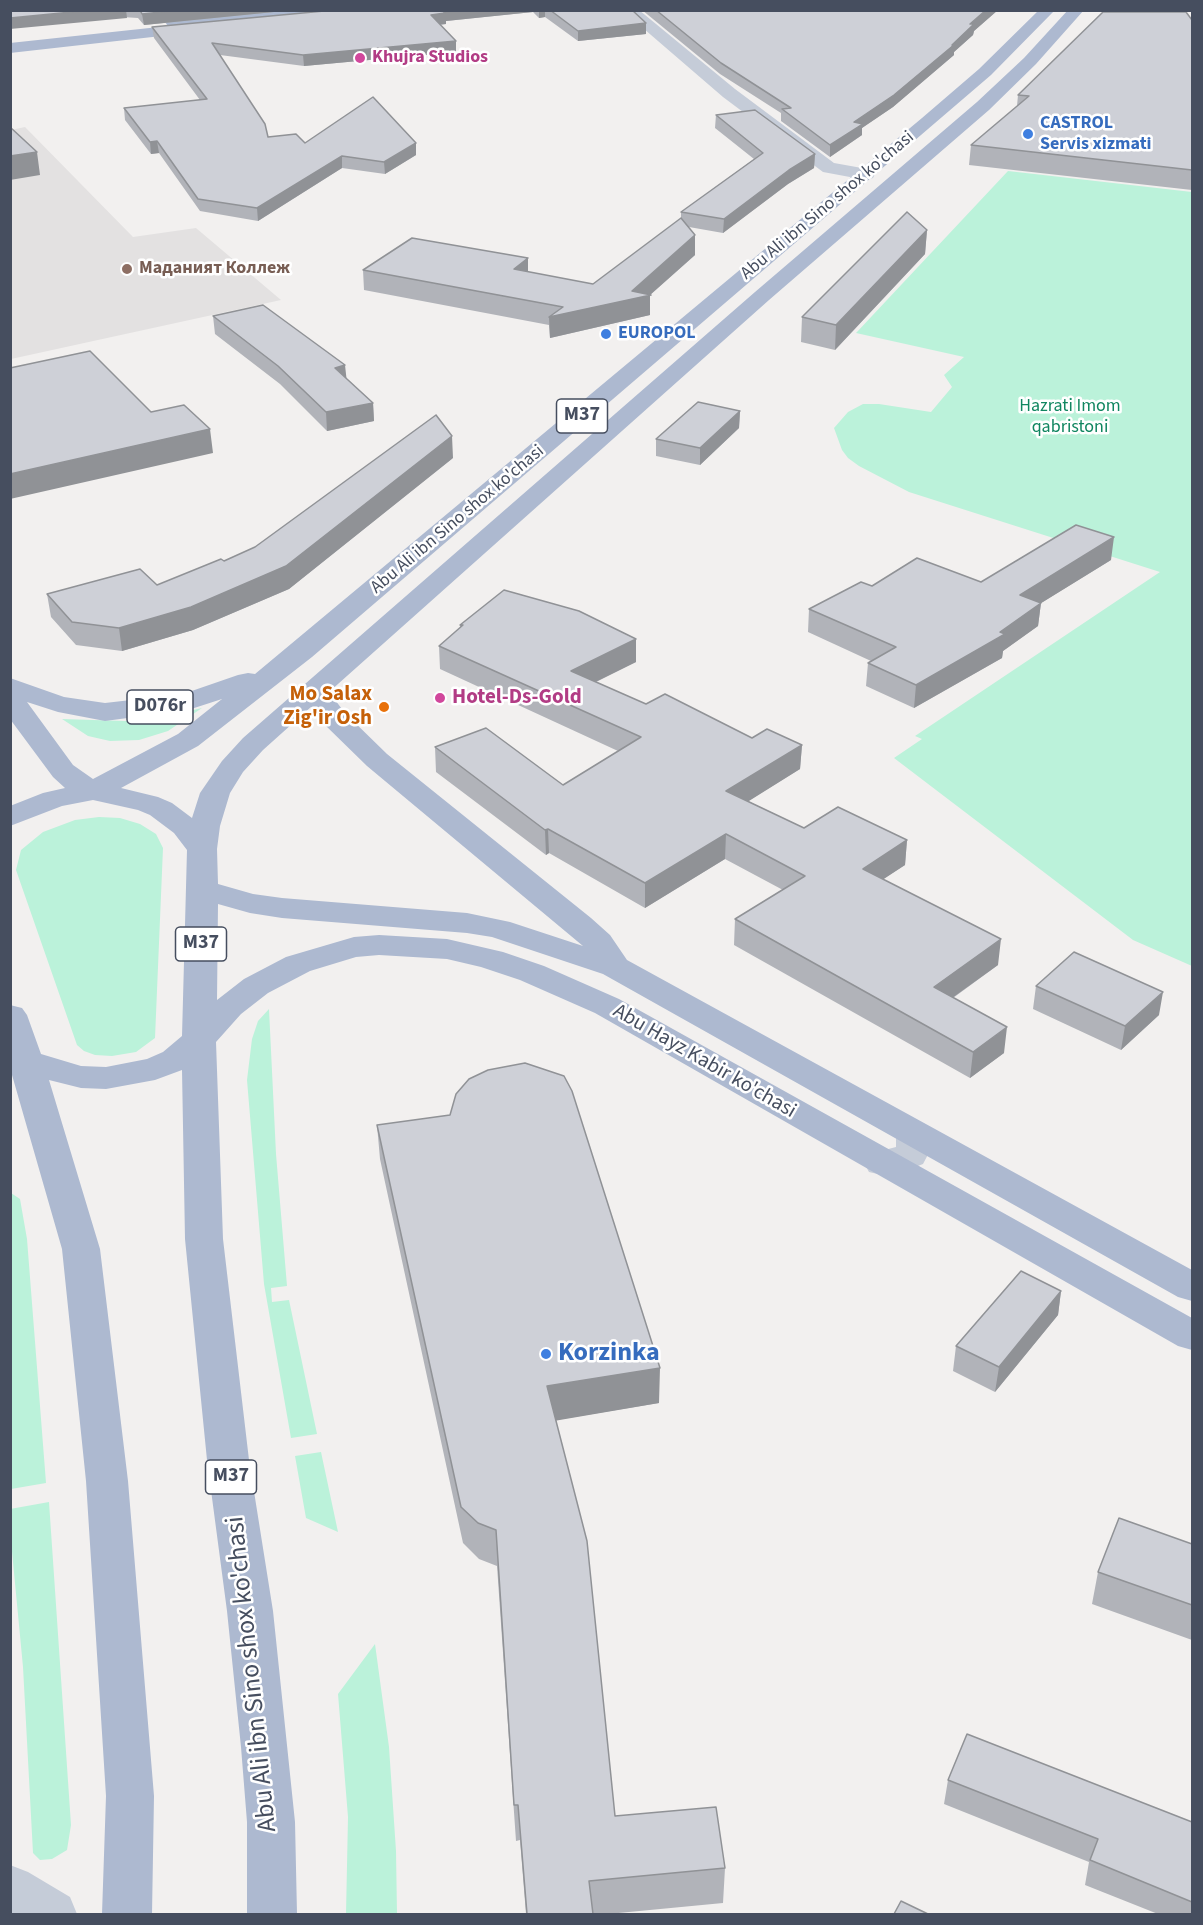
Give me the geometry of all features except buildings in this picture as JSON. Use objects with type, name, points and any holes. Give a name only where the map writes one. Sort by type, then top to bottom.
[{"type":"main road","points":[[10,40],[302,10]]},
{"type":"main road","name":"Abu Ali ibn Sino shox ko'chasi","points":[[93,791],[188,740],[302,651],[985,72],[1048,10]]},
{"type":"main road","name":"Abu Ali ibn Sino shox ko'chasi","points":[[202,849],[209,807],[223,779],[253,744],[983,105],[1030,61],[1077,10]]},
{"type":"main road","points":[[10,48],[144,32],[320,16]]},
{"type":"main road","name":"D076r","points":[[10,686],[75,708],[105,711],[144,709],[188,702],[224,691],[256,678],[302,651]]},
{"type":"main road","points":[[313,691],[335,719],[377,760],[580,925],[597,942],[615,968]]},
{"type":"main road","points":[[10,699],[63,771],[70,778],[93,791]]},
{"type":"main road","name":"M37","points":[[10,817],[54,799],[93,791],[133,798],[161,809],[185,827],[202,849],[199,1040]]},
{"type":"main road","name":"Abu Hayz Kabir ko'chasi","points":[[202,889],[250,903],[282,908],[467,923],[508,932],[615,968],[1192,1287]]},
{"type":"main road","name":"Abu Hayz Kabir ko'chasi","points":[[26,1061],[81,1077],[129,1076],[156,1069],[175,1059],[199,1040],[229,1007],[256,986],[298,964],[337,951],[367,946],[422,946],[491,959],[532,973],[607,1006],[1192,1336]]},
{"type":"main road","points":[[10,1015],[26,1061],[81,1249],[107,1481],[126,1723],[130,1796],[127,1914]]},
{"type":"main road","name":"Abu Ali ibn Sino shox ko'chasi","points":[[199,1040],[204,1239],[228,1460],[250,1611],[265,1748],[271,1822],[272,1914]]},
{"type":"street","points":[[629,10],[729,93],[829,168],[866,174]]},
{"type":"street","points":[[882,1163],[897,1162],[910,1155],[915,1145],[914,1135]]},
{"type":"street","points":[[10,1888],[52,1914]]},
{"type":"shaded area","name":"Маданият Коллеж","points":[[25,127],[133,237],[196,228],[281,300],[11,359],[11,130]]},
{"type":"green space","name":"Hazrati Imom qabristoni","points":[[1008,171],[1192,192],[1192,966],[1133,940],[894,758],[922,739],[915,736],[1160,572],[909,492],[859,466],[842,450],[834,428],[848,412],[863,404],[879,404],[931,412],[952,387],[944,375],[964,357],[856,333]]},
{"type":"green space","points":[[202,708],[168,731],[139,740],[110,741],[88,736],[62,719],[125,721],[163,717]]},
{"type":"green space","points":[[99,817],[120,818],[140,824],[156,834],[163,848],[155,1038],[136,1052],[112,1056],[95,1055],[84,1051],[77,1045],[16,870],[21,850],[43,832],[75,820]]},
{"type":"green space","points":[[269,1009],[276,1154],[287,1286],[271,1288],[272,1302],[289,1300],[317,1434],[291,1438],[264,1284],[247,1080],[252,1039],[258,1021]]},
{"type":"green space","points":[[11,1193],[20,1199],[27,1239],[46,1483],[11,1489]]},
{"type":"green space","points":[[321,1452],[338,1532],[306,1518],[295,1456]]},
{"type":"green space","points":[[49,1502],[71,1825],[67,1850],[52,1859],[40,1860],[33,1853],[23,1667],[10,1509]]},
{"type":"green space","points":[[375,1644],[389,1747],[396,1851],[397,1914],[346,1914],[348,1817],[338,1694]]},
{"type":"place","name":"Khujra Studios","points":[[360,58]]},
{"type":"place","name":"CASTROL Servis xizmati","points":[[1028,134]]},
{"type":"place","name":"Маданият Коллеж","points":[[127,269]]},
{"type":"place","name":"EUROPOL","points":[[606,334]]},
{"type":"place","name":"Hotel-Ds-Gold","points":[[440,698]]},
{"type":"place","name":"Mo Salax Zig'ir Osh","points":[[384,707]]},
{"type":"place","name":"Korzinka","points":[[546,1354]]}]
